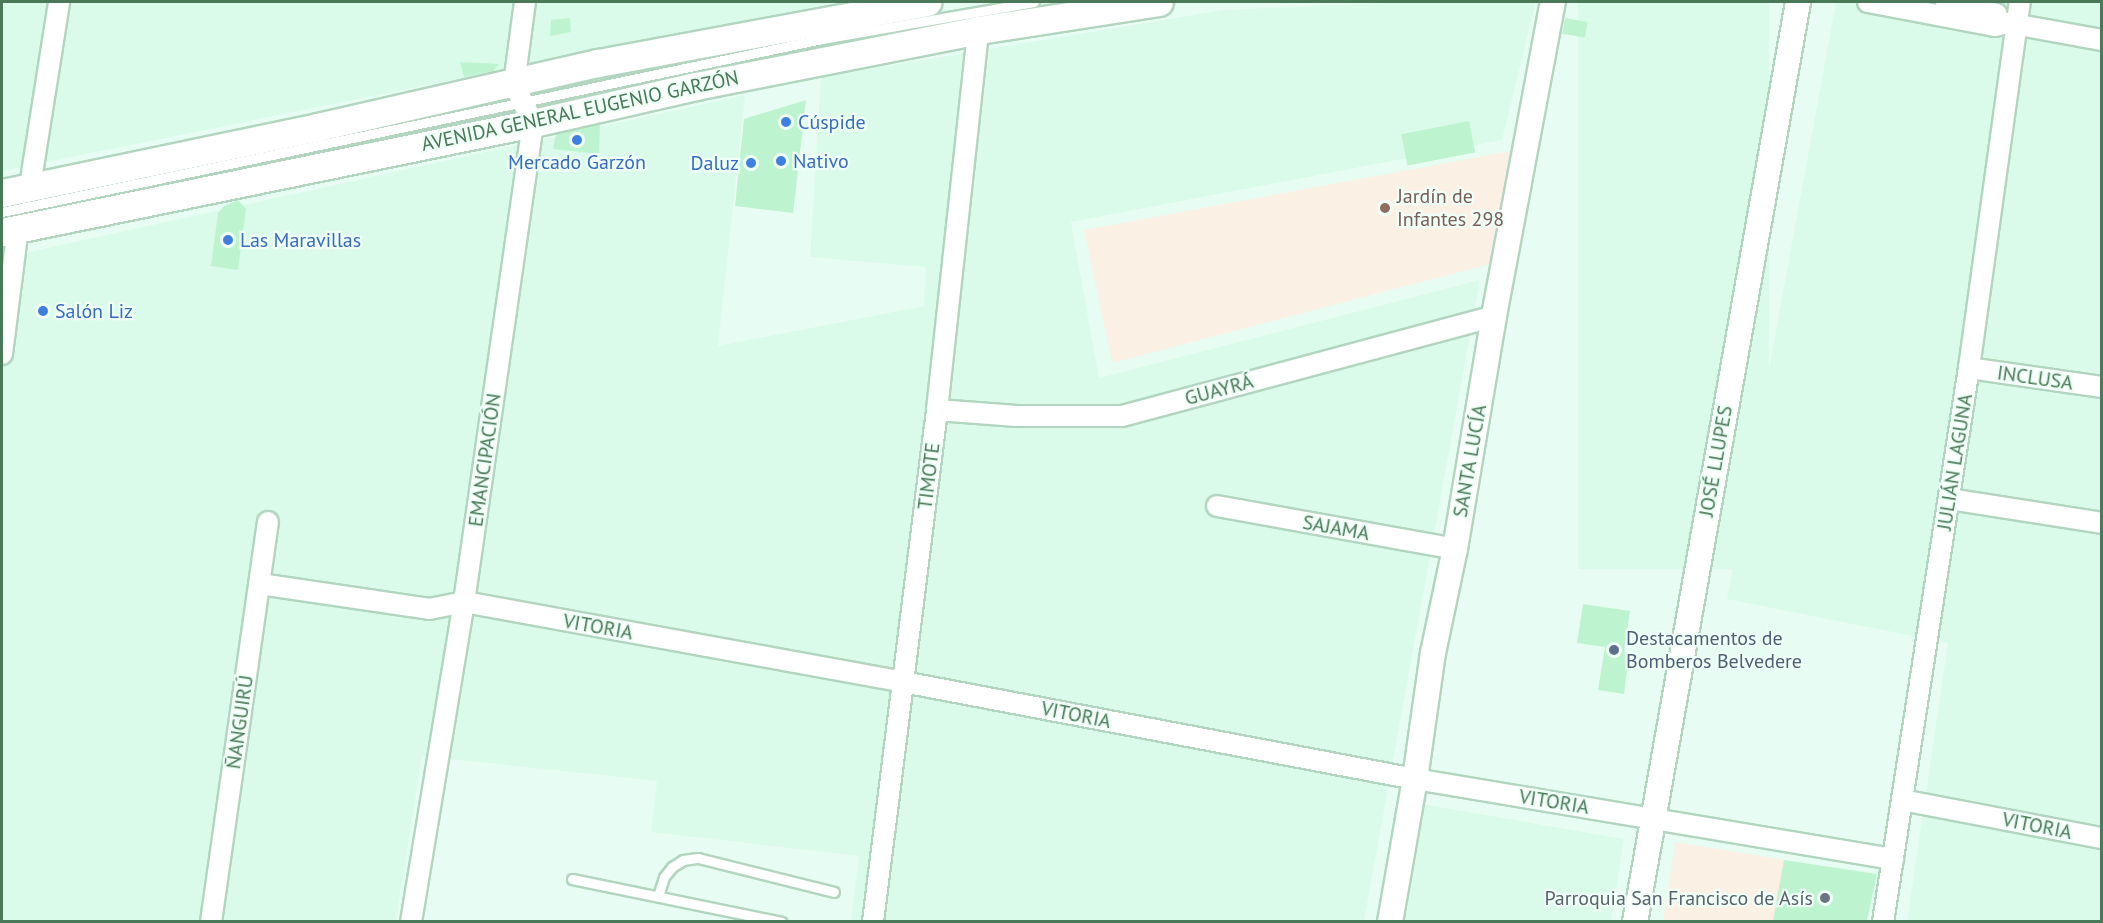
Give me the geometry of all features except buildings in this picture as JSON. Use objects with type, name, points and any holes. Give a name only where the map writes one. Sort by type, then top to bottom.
[{"type":"main road","name":"AVENIDA GENERAL EUGENIO GARZÓN","points":[[7,224],[523,103],[598,63],[927,2]]},
{"type":"main road","name":"AVENIDA GENERAL EUGENIO GARZÓN","points":[[2,193],[30,186],[523,103],[696,86],[978,30],[1160,2]]},
{"type":"street","points":[[30,186],[58,2]]},
{"type":"street","name":"EMANCIPACIÓN","points":[[411,921],[464,602],[523,103],[525,2]]},
{"type":"street","name":"SANTA LUCÍA","points":[[1390,921],[1415,779],[1433,653],[1455,549],[1494,316],[1553,2]]},
{"type":"street","name":"JOSÉ LLUPES","points":[[1635,921],[1798,2]]},
{"type":"street","points":[[1868,2],[1995,26],[2012,24],[2102,40]]},
{"type":"street","points":[[1946,2],[1999,14],[2012,24]]},
{"type":"street","name":"JULIÁN LAGUNA","points":[[1884,921],[1969,368],[2012,24],[2020,2]]},
{"type":"street","name":"TIMOTE","points":[[873,921],[937,410],[978,30]]},
{"type":"street","points":[[2,354],[7,224]]},
{"type":"street","name":"GUAYRÁ","points":[[937,410],[1017,416],[1122,416],[1494,316]]},
{"type":"street","name":"INCLUSA","points":[[1969,368],[2102,387]]},
{"type":"street","points":[[1949,499],[2102,524]]},
{"type":"street","name":"SAJAMA","points":[[1217,506],[1455,549]]},
{"type":"street","name":"ÑANGUIRÚ","points":[[211,921],[268,522]]},
{"type":"street","name":"VITORIA","points":[[260,584],[429,609],[464,602],[1415,779],[1893,859]]},
{"type":"street","name":"VITORIA","points":[[1902,800],[2102,838]]},
{"type":"lane","name":"AVENIDA GENERAL EUGENIO GARZÓN","points":[[523,103],[822,39],[1034,2]]},
{"type":"lane","points":[[658,896],[664,877],[672,867],[683,860],[698,858],[834,892]]},
{"type":"lane","points":[[572,879],[782,921]]},
{"type":"shaded area","points":[[2,2],[838,2],[2,171]]},
{"type":"shaded area","points":[[1404,2],[1536,2],[1502,140],[1071,222],[1099,378],[1480,280],[1364,921],[851,921],[859,856],[651,832],[657,781],[422,756],[396,921],[2,921],[2,258],[745,95],[718,346],[924,306],[926,267],[810,257],[821,77],[1223,10]]},
{"type":"shaded area","points":[[1578,2],[1769,2],[1769,569],[1578,569]]},
{"type":"shaded area","points":[[1836,2],[2101,2],[2101,921],[1907,921],[1948,643],[1727,599]]},
{"type":"shaded area","points":[[1511,151],[1490,264],[1112,363],[1084,230]]},
{"type":"shaded area","points":[[1422,804],[1624,839],[1611,921],[1404,922]]},
{"type":"shaded area","points":[[1675,842],[1784,860],[1773,921],[1663,921]]},
{"type":"place","name":"Cúspide","points":[[786,122]]},
{"type":"place","name":"Mercado Garzón","points":[[577,140]]},
{"type":"place","name":"Nativo","points":[[781,161]]},
{"type":"place","name":"Daluz","points":[[751,163]]},
{"type":"place","name":"Jardín de Infantes 298","points":[[1385,208]]},
{"type":"place","name":"Las Maravillas","points":[[228,240]]},
{"type":"place","name":"Salón Liz","points":[[43,311]]},
{"type":"place","name":"Destacamentos de Bomberos Belvedere","points":[[1614,650]]},
{"type":"place","name":"Parroquia San Francisco de Asís","points":[[1825,898]]}]
